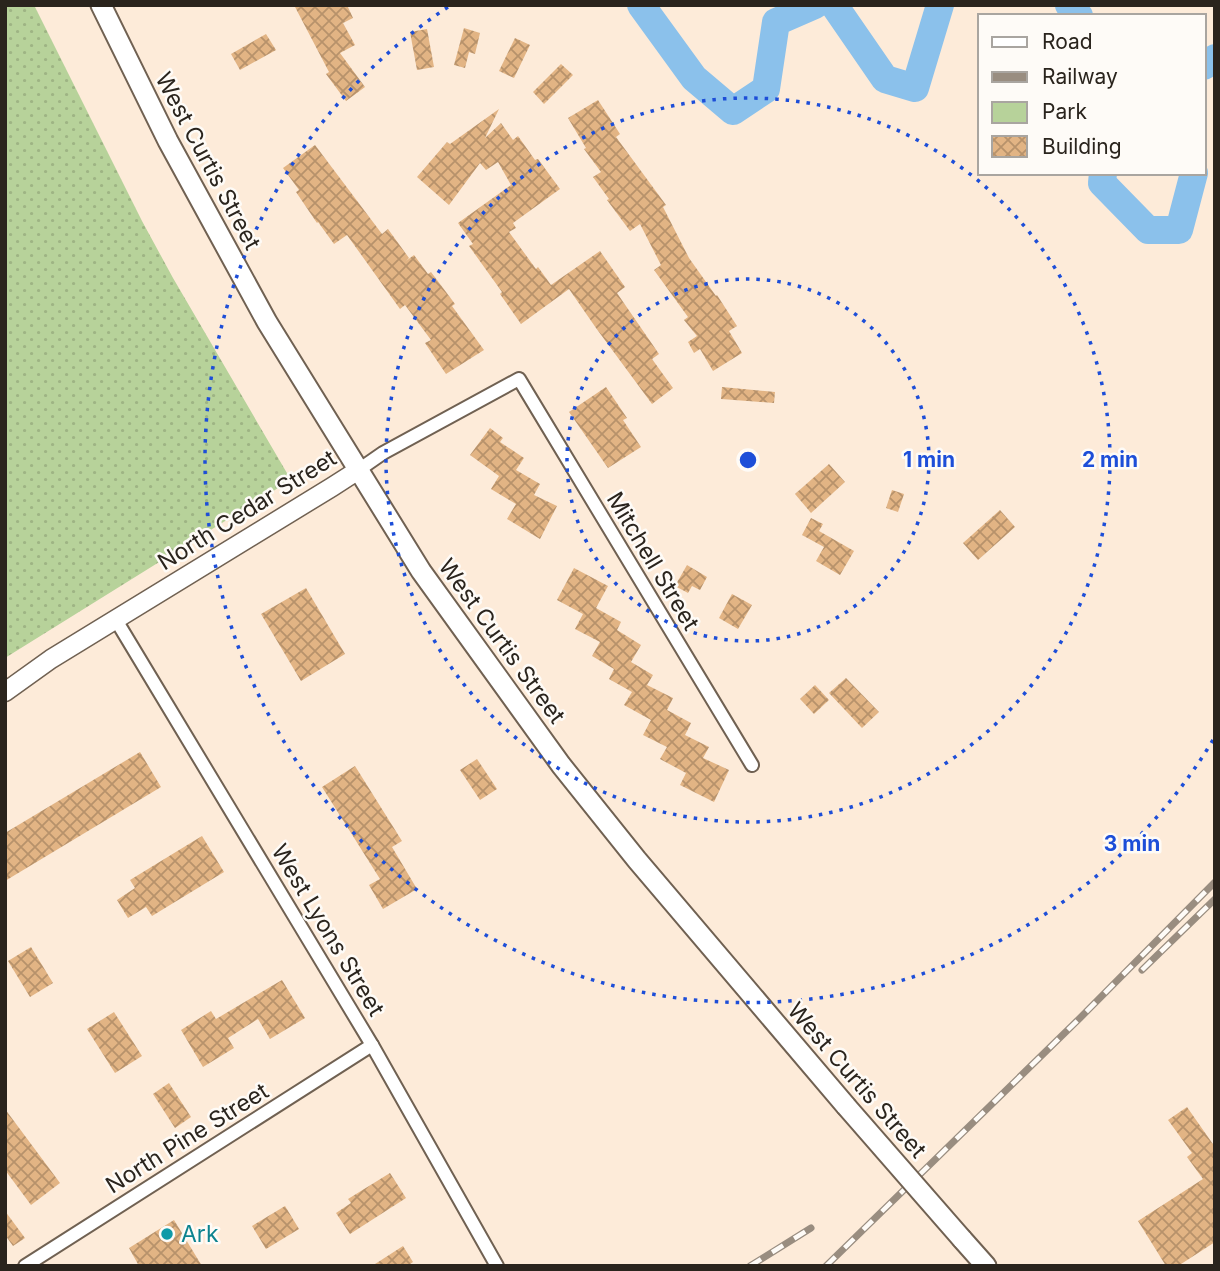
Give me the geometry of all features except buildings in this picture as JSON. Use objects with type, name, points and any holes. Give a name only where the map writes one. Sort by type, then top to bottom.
[{"type":"main road","name":"West Curtis Street","points":[[101,5],[168,141],[241,276],[421,571],[561,765],[637,860],[986,1266]]},
{"type":"street","name":"North Cedar Street","points":[[5,692],[51,659],[340,483],[383,453],[519,379]]},
{"type":"street","name":"Mitchell Street","points":[[519,379],[752,765]]},
{"type":"street","name":"West Lyons Street","points":[[116,620],[372,1045],[498,1266]]},
{"type":"street","name":"North Pine Street","points":[[25,1266],[372,1045]]},
{"type":"green space","points":[[5,5],[34,5],[142,221],[291,480],[5,658]]},
{"type":"waterway","points":[[641,5],[694,78],[733,111],[766,89],[776,22],[815,5]]},
{"type":"waterway","points":[[834,5],[885,79],[915,88],[940,5]]},
{"type":"waterway","points":[[1069,5],[1077,14]]},
{"type":"waterway","points":[[1206,65],[1215,58]]},
{"type":"waterway","points":[[1103,175],[1102,183],[1148,230],[1179,230],[1193,175]]},
{"type":"railway","points":[[826,1266],[1215,882]]},
{"type":"railway","points":[[1142,970],[1215,899]]},
{"type":"railway","points":[[750,1266],[811,1228]]},
{"type":"place","name":"Ark","points":[[167,1234]]}]
